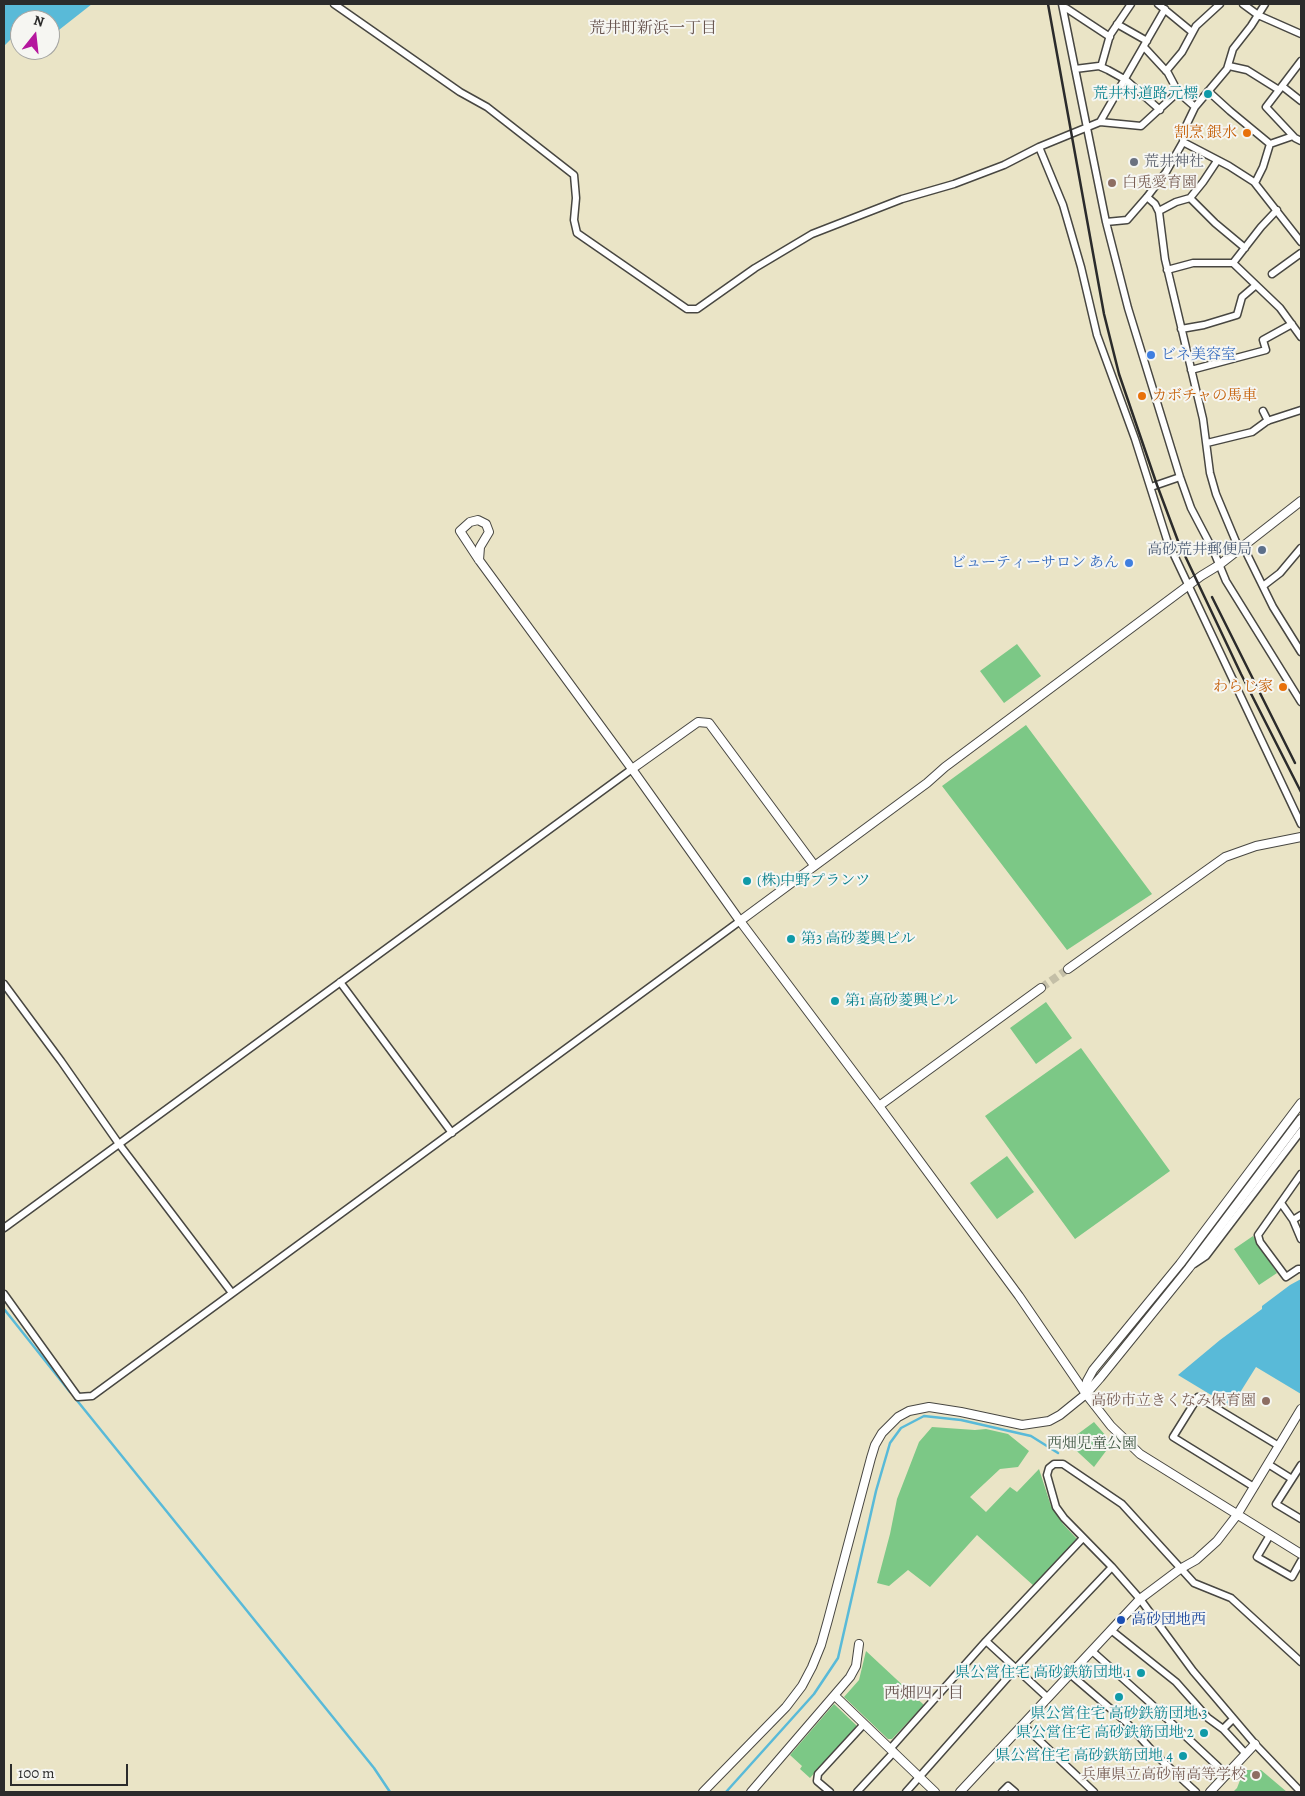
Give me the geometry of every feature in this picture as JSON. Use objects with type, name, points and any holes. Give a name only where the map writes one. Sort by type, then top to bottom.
[{"type":"street","points":[[334,4],[460,92],[487,107],[574,175],[576,198],[574,220],[577,233],[687,308],[697,309],[762,263],[812,234],[902,198],[962,181],[1004,165],[1100,122],[1141,126],[1178,92]]},
{"type":"street","points":[[1101,67],[1110,37],[1131,4]]},
{"type":"street","points":[[1158,4],[1166,7],[1192,32]]},
{"type":"street","points":[[1166,71],[1182,52],[1192,32],[1220,4]]},
{"type":"street","points":[[1243,4],[1258,15],[1301,34]]},
{"type":"street","points":[[1106,222],[1127,220],[1148,197],[1166,172],[1183,142],[1184,130],[1195,107],[1228,66],[1233,49],[1265,4]]},
{"type":"street","points":[[1063,6],[1110,37]]},
{"type":"street","points":[[1063,6],[1106,222],[1128,308],[1180,477],[1191,508],[1214,552],[1226,581],[1301,702]]},
{"type":"street","points":[[1100,122],[1166,7]]},
{"type":"street","points":[[1117,24],[1146,44],[1166,71],[1178,92],[1195,107]]},
{"type":"street","points":[[1301,61],[1266,107],[1293,136],[1301,141]]},
{"type":"street","points":[[1228,66],[1247,70],[1301,102]]},
{"type":"street","points":[[1075,69],[1101,67],[1124,79],[1160,110]]},
{"type":"street","points":[[1208,91],[1270,144]]},
{"type":"street","points":[[1270,144],[1293,136]]},
{"type":"street","points":[[1183,142],[1216,161],[1229,166],[1256,183],[1301,242]]},
{"type":"street","points":[[1256,183],[1270,144]]},
{"type":"street","points":[[1039,148],[1063,205],[1081,267],[1097,335],[1151,487],[1167,540],[1301,824]]},
{"type":"street","points":[[1159,211],[1176,202],[1190,198],[1216,161]]},
{"type":"street","points":[[1148,197],[1159,211],[1167,270],[1207,443],[1210,473],[1216,494],[1241,547],[1301,652]]},
{"type":"street","points":[[1190,198],[1215,223],[1245,248]]},
{"type":"street","points":[[1233,262],[1261,227],[1278,210]]},
{"type":"street","points":[[1272,274],[1301,253]]},
{"type":"street","points":[[1167,270],[1193,263],[1233,262],[1280,308],[1301,337]]},
{"type":"street","points":[[1181,329],[1212,323],[1237,315],[1242,297],[1256,285]]},
{"type":"street","points":[[1191,370],[1266,350],[1263,340],[1292,324]]},
{"type":"street","points":[[1207,443],[1252,432],[1268,421],[1301,410]]},
{"type":"street","points":[[1263,411],[1268,421]]},
{"type":"street","points":[[1151,487],[1180,477]]},
{"type":"street","points":[[4,1294],[78,1396],[92,1396],[927,783],[945,767],[1219,565],[1301,502]]},
{"type":"street","points":[[479,560],[480,547],[489,532],[486,524],[478,520],[470,522],[460,531],[479,560],[632,769],[740,921],[1019,1296],[1086,1394],[1112,1426],[1140,1454],[1301,1554]]},
{"type":"street","points":[[1263,586],[1280,574],[1301,548]]},
{"type":"street","points":[[4,1228],[698,722],[709,723],[814,865]]},
{"type":"street","points":[[1068,969],[1224,857],[1256,846],[1301,837]]},
{"type":"street","points":[[340,982],[452,1133]]},
{"type":"street","points":[[4,984],[62,1061],[120,1144],[232,1293]]},
{"type":"street","points":[[879,1106],[1041,988]]},
{"type":"street","points":[[1086,1394],[1087,1381],[1093,1370],[1180,1264],[1300,1105]]},
{"type":"street","points":[[703,1792],[786,1708],[802,1686],[812,1667],[821,1645],[875,1445],[886,1429],[898,1417],[909,1411],[929,1408],[961,1412],[1016,1424],[1036,1424],[1060,1415],[1086,1394],[1189,1268],[1301,1118]]},
{"type":"street","points":[[1189,1268],[1206,1256],[1301,1131]]},
{"type":"street","points":[[1301,1174],[1258,1235],[1260,1242],[1286,1277],[1301,1269]]},
{"type":"street","points":[[1280,1203],[1293,1220],[1301,1239]]},
{"type":"street","points":[[1293,1220],[1301,1215]]},
{"type":"street","points":[[1254,1487],[1173,1437],[1198,1397],[1279,1446]]},
{"type":"street","points":[[960,1792],[1140,1600],[1180,1569],[1196,1560],[1217,1541],[1237,1515],[1279,1446],[1298,1421],[1301,1409]]},
{"type":"street","points":[[1301,1662],[1231,1598],[1194,1583],[1122,1504],[1063,1464],[1054,1464],[1049,1468],[1047,1475],[1056,1507],[1064,1518],[1112,1567],[1233,1719],[1301,1792]]},
{"type":"street","points":[[1268,1464],[1292,1479]]},
{"type":"street","points":[[1300,1469],[1276,1504],[1301,1519]]},
{"type":"street","points":[[1270,1535],[1257,1556],[1292,1577],[1301,1561]]},
{"type":"street","points":[[857,1792],[986,1641],[1083,1538]]},
{"type":"street","points":[[906,1792],[1016,1668],[1112,1567]]},
{"type":"street","points":[[1111,1630],[1176,1682],[1208,1718],[1246,1754]]},
{"type":"street","points":[[986,1641],[1048,1698]]},
{"type":"street","points":[[751,1792],[850,1677],[856,1666],[859,1644]]},
{"type":"street","points":[[1092,1651],[1227,1775]]},
{"type":"street","points":[[1070,1674],[1126,1722],[1158,1757],[1196,1792]]},
{"type":"street","points":[[835,1696],[935,1792]]},
{"type":"street","points":[[1222,1730],[1233,1719]]},
{"type":"street","points":[[830,1792],[817,1780],[818,1774],[864,1724]]},
{"type":"street","points":[[1023,1725],[1094,1792]]},
{"type":"street","points":[[1210,1792],[1255,1744]]},
{"type":"street","points":[[1002,1792],[1008,1786],[1015,1792]]},
{"type":"green space","points":[[1017,644],[1041,676],[1004,703],[980,671]]},
{"type":"green space","points":[[1026,725],[1152,894],[1067,950],[942,786]]},
{"type":"green space","points":[[1046,1002],[1072,1038],[1036,1064],[1010,1028]]},
{"type":"green space","points":[[1081,1048],[1170,1171],[1075,1239],[985,1116]]},
{"type":"green space","points":[[1007,1156],[1034,1192],[997,1219],[970,1183]]},
{"type":"green space","points":[[1253,1236],[1277,1273],[1259,1285],[1234,1249]]},
{"type":"green space","name":"西畑児童公園","points":[[1094,1422],[1112,1443],[1094,1467],[1067,1442]]},
{"type":"green space","points":[[932,1427],[986,1429],[1008,1434],[1029,1451],[1018,1467],[1000,1469],[970,1497],[986,1512],[1010,1487],[1017,1492],[1039,1469],[1051,1506],[1063,1524],[1077,1539],[1034,1586],[977,1535],[930,1587],[908,1570],[889,1586],[877,1583],[897,1499],[919,1442]]},
{"type":"green space","points":[[866,1651],[924,1705],[892,1739],[888,1739],[844,1697],[859,1680]]},
{"type":"green space","points":[[834,1704],[856,1725],[856,1728],[810,1778],[800,1769],[802,1766],[790,1755]]},
{"type":"green space","points":[[1244,1770],[1261,1770],[1287,1792],[1233,1792],[1237,1788]]},
{"type":"water","points":[[4,4],[92,4],[60,29],[60,10],[10,10],[10,40],[4,46]]},
{"type":"water","points":[[1301,1279],[1301,1394],[1256,1367],[1231,1407],[1178,1375],[1220,1340],[1262,1309],[1262,1306]]},
{"type":"waterway","points":[[4,1309],[70,1392]]},
{"type":"waterway","points":[[75,1398],[374,1768],[390,1792]]},
{"type":"waterway","points":[[726,1792],[814,1694],[838,1658],[876,1491],[890,1443],[901,1428],[924,1416],[961,1420],[1031,1436],[1058,1453]]},
{"type":"tunnel","points":[[1041,988],[1068,969]]},
{"type":"railway","points":[[1048,4],[1104,314],[1119,374],[1178,541],[1241,674],[1301,792]]},
{"type":"railway","points":[[1212,597],[1295,763]]},
{"type":"place","name":"荒井村道路元標","points":[[1208,94]]},
{"type":"place","name":"割烹 銀水","points":[[1247,133]]},
{"type":"place","name":"荒井神社","points":[[1134,162]]},
{"type":"place","name":"白兎愛育園","points":[[1112,183]]},
{"type":"place","name":"ビネ美容室","points":[[1151,355]]},
{"type":"place","name":"カボチャの馬車","points":[[1142,396]]},
{"type":"place","name":"高砂荒井郵便局","points":[[1262,550]]},
{"type":"place","name":"ビューティーサロン あん","points":[[1129,563]]},
{"type":"place","name":"わらじ家","points":[[1283,687]]},
{"type":"place","name":"(株)中野プランツ","points":[[747,881]]},
{"type":"place","name":"第3 高砂菱興ビル","points":[[791,939]]},
{"type":"place","name":"第1 高砂菱興ビル","points":[[835,1001]]},
{"type":"place","name":"高砂市立きくなみ保育園","points":[[1266,1401]]},
{"type":"place","name":"高砂団地西","points":[[1121,1620]]},
{"type":"place","name":"県公営住宅 高砂鉄筋団地 1","points":[[1141,1673]]},
{"type":"place","name":"県公営住宅 高砂鉄筋団地 3","points":[[1119,1697]]},
{"type":"place","name":"県公営住宅 高砂鉄筋団地 2","points":[[1204,1733]]},
{"type":"place","name":"県公営住宅 高砂鉄筋団地 4","points":[[1183,1756]]},
{"type":"place","name":"兵庫県立高砂南高等学校","points":[[1256,1775]]},
{"type":"district","name":"荒井町新浜一丁目","points":[[653,29]]},
{"type":"district","name":"西畑四丁目","points":[[924,1694]]}]
